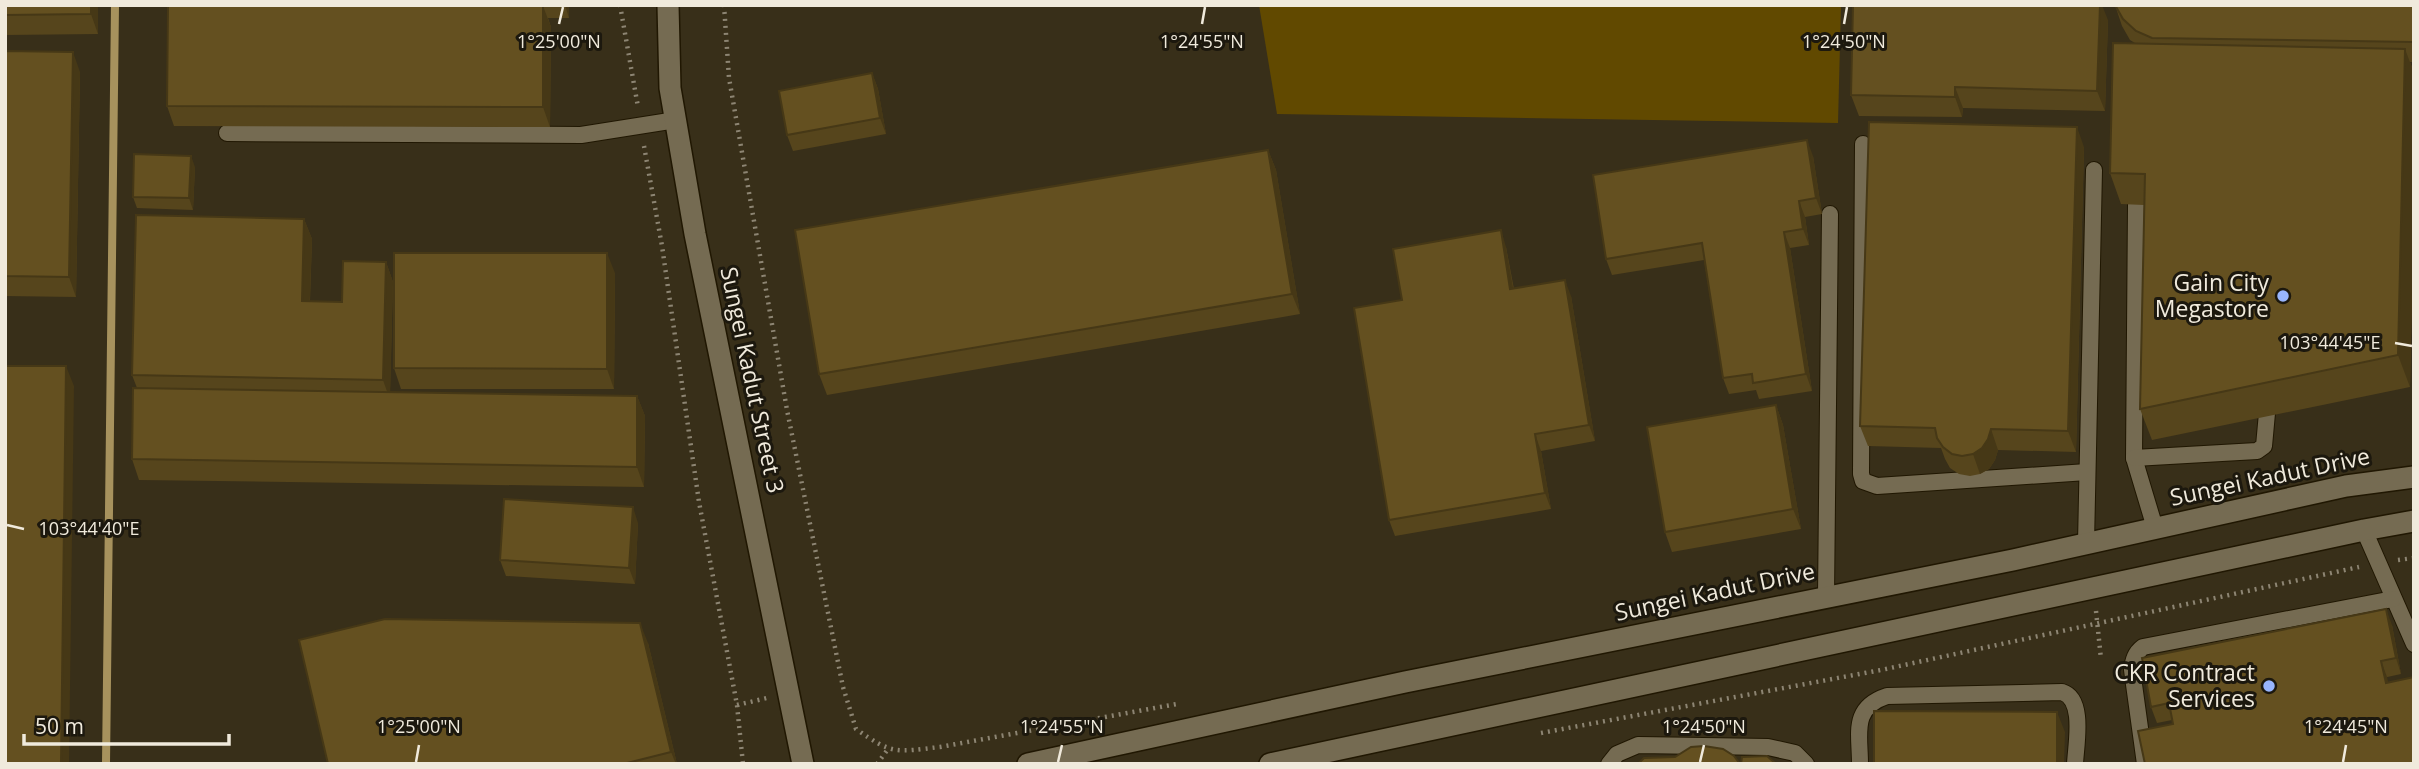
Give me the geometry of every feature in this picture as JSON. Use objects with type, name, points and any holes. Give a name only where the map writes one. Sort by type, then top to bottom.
[{"type":"main road","name":"Sungei Kadut Street 3","points":[[668,5],[670,88],[695,234],[803,764]]},
{"type":"main road","name":"Sungei Kadut Drive","points":[[1028,764],[1405,682],[2013,560],[2346,486],[2414,477]]},
{"type":"main road","points":[[1270,764],[2414,521]]},
{"type":"lane","points":[[227,133],[581,135],[676,120]]},
{"type":"lane","points":[[1863,144],[1863,481],[1877,486],[2087,472]]},
{"type":"lane","points":[[2086,543],[2094,170]]},
{"type":"lane","points":[[2136,205],[2141,404],[2134,458],[2155,528]]},
{"type":"lane","points":[[1826,596],[1830,214]]},
{"type":"lane","points":[[2134,458],[2257,451],[2264,446],[2268,402],[2263,397],[2250,398]]},
{"type":"lane","points":[[2364,530],[2414,644]]},
{"type":"lane","points":[[2145,764],[2132,670],[2133,661],[2143,647],[2393,599]]},
{"type":"lane","points":[[1860,764],[1860,716],[1872,701],[1886,696],[2062,692],[2070,694],[2075,700],[2077,710],[2075,764]]},
{"type":"lane","points":[[1609,764],[1617,754],[1638,745],[1768,747],[1795,753],[1806,764]]},
{"type":"path","points":[[620,5],[662,246],[699,502],[737,705],[743,764]]},
{"type":"path","points":[[724,5],[731,91],[787,410],[843,687],[856,729],[888,750],[901,751],[940,747],[1189,702]]},
{"type":"path","points":[[1533,735],[1868,673],[2378,563],[2414,558]]},
{"type":"path","points":[[2094,587],[2101,659]]},
{"type":"path","points":[[877,764],[888,750]]},
{"type":"shaded area","points":[[1259,5],[1841,5],[1838,123],[1277,114]]},
{"type":"building","points":[[5,5],[91,5],[91,14],[5,15]]},
{"type":"building","points":[[1853,5],[2100,5],[2097,91],[1955,87],[1955,97],[1851,95]]},
{"type":"building","points":[[2115,5],[2414,5],[2414,42],[2152,38],[2136,31],[2123,19]]},
{"type":"building","points":[[168,6],[543,6],[543,107],[167,106]]},
{"type":"building","name":"Gain City Megastore","points":[[2113,43],[2405,49],[2398,355],[2140,409],[2145,174],[2110,173]]},
{"type":"building","points":[[5,51],[73,52],[69,277],[5,276]]},
{"type":"building","points":[[872,73],[880,118],[787,135],[779,91]]},
{"type":"building","points":[[1869,122],[2077,127],[2068,431],[1991,429],[1982,448],[1973,454],[1962,456],[1952,454],[1943,447],[1935,428],[1860,426]]},
{"type":"building","points":[[1807,140],[1816,198],[1799,201],[1803,229],[1784,232],[1806,374],[1753,383],[1752,374],[1723,378],[1702,243],[1606,259],[1593,175]]},
{"type":"building","points":[[1268,150],[1292,294],[819,374],[795,230]]},
{"type":"building","points":[[134,154],[191,156],[189,198],[133,197]]},
{"type":"building","points":[[136,215],[304,219],[302,301],[342,302],[343,261],[386,262],[383,380],[132,375]]},
{"type":"building","points":[[1501,230],[1510,289],[1565,280],[1589,425],[1535,434],[1545,493],[1389,520],[1354,308],[1402,300],[1393,249]]},
{"type":"building","points":[[394,253],[607,253],[607,369],[394,368]]},
{"type":"building","points":[[5,366],[66,366],[61,764],[5,764]]},
{"type":"building","points":[[133,388],[637,396],[637,467],[132,459]]},
{"type":"building","points":[[1776,405],[1793,509],[1665,532],[1647,427]]},
{"type":"building","points":[[504,499],[633,507],[629,568],[500,560]]},
{"type":"building","name":"CKR Contract Services","points":[[2386,609],[2396,658],[2381,661],[2386,683],[2414,677],[2414,764],[2145,764],[2138,731],[2173,724],[2169,703],[2151,707],[2142,658]]},
{"type":"building","points":[[385,619],[640,623],[671,752],[623,764],[328,764],[299,640]]},
{"type":"building","points":[[1874,711],[2057,712],[2057,764],[1874,764]]},
{"type":"building","points":[[1691,747],[1723,749],[1740,764],[1638,764],[1644,758],[1675,757]]},
{"type":"building","points":[[1767,756],[1776,764],[1741,764],[1742,757]]},
{"type":"waterway","points":[[106,764],[115,5]]},
{"type":"place","name":"Gain City Megastore","points":[[2283,296]]},
{"type":"place","name":"CKR Contract Services","points":[[2269,686]]}]
